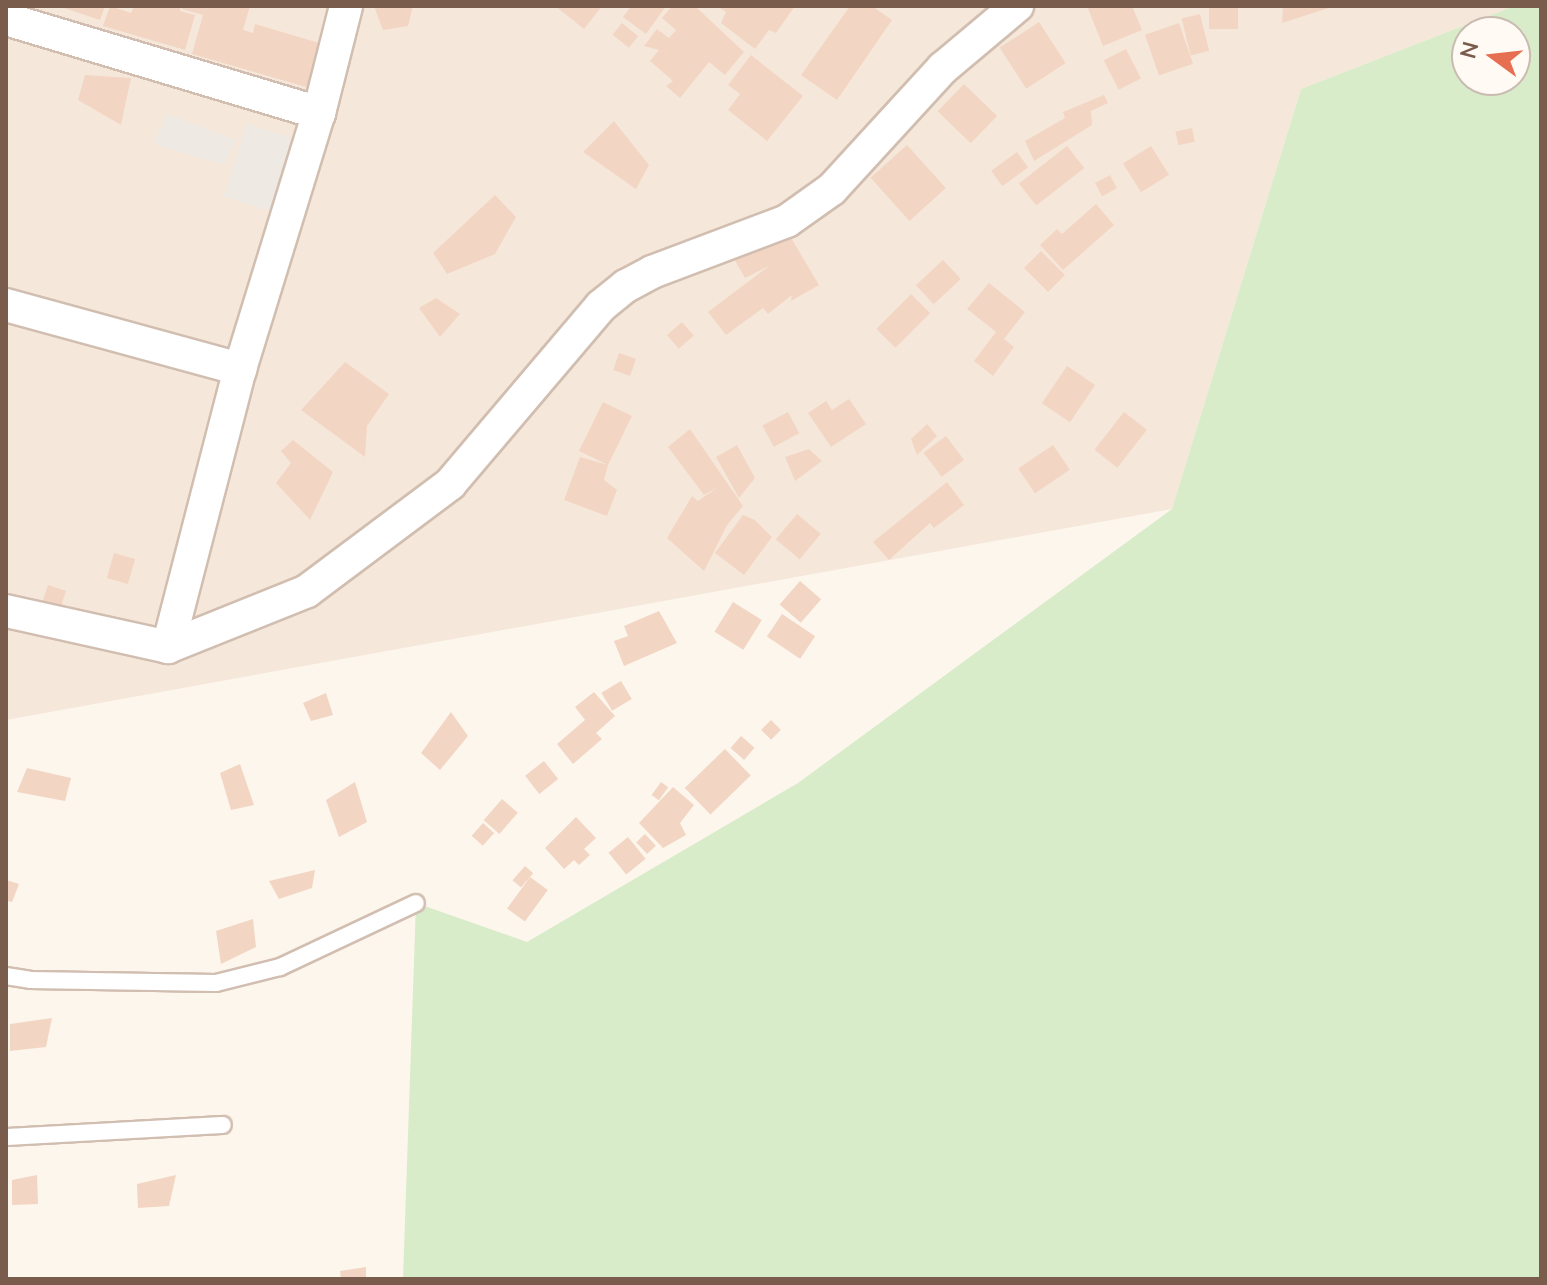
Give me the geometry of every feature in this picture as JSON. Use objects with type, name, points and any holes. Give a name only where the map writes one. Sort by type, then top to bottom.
[{"type":"street","points":[[168,647],[240,369],[319,113],[346,6]]},
{"type":"street","points":[[6,611],[168,647],[307,591],[450,484],[601,306],[626,286],[652,272],[787,221],[832,189],[943,68],[1017,6]]},
{"type":"street","points":[[6,19],[319,113]]},
{"type":"street","points":[[6,305],[240,369]]},
{"type":"lane","points":[[6,976],[30,980],[216,983],[280,967],[416,903]]},
{"type":"lane","points":[[6,1137],[223,1125]]},
{"type":"shaded area","points":[[6,6],[1514,6],[1488,16],[1451,16],[1451,31],[1301,89],[1172,509],[6,720]]},
{"type":"shaded area","points":[[167,114],[236,140],[224,165],[153,144]]},
{"type":"shaded area","points":[[246,124],[292,138],[270,211],[224,197]]},
{"type":"green space","points":[[1514,6],[1541,6],[1541,1279],[403,1279],[416,903],[527,942],[798,783],[1172,509],[1301,89],[1451,31],[1451,96],[1531,96],[1531,16],[1488,16]]},
{"type":"building","points":[[58,6],[105,6],[100,20]]},
{"type":"building","points":[[110,6],[131,13],[134,6],[181,6],[180,11],[195,15],[185,50],[103,26]]},
{"type":"building","points":[[183,6],[250,6],[243,30],[253,33],[255,24],[326,45],[313,89],[192,54],[203,15],[182,9]]},
{"type":"building","points":[[374,6],[413,6],[408,26],[383,30]]},
{"type":"building","points":[[555,6],[602,6],[584,29]]},
{"type":"building","points":[[631,6],[666,6],[646,34],[623,17]]},
{"type":"building","points":[[672,6],[695,6],[744,52],[725,75],[709,62],[680,98],[666,86],[673,81],[650,61],[659,50],[644,46],[657,29],[669,38],[676,30],[662,18]]},
{"type":"building","points":[[717,6],[795,6],[776,33],[769,30],[755,49],[721,23],[726,12]]},
{"type":"building","points":[[850,6],[872,6],[892,20],[837,100],[801,75]]},
{"type":"building","points":[[1087,6],[1132,6],[1142,30],[1103,46]]},
{"type":"building","points":[[1209,6],[1238,6],[1238,29],[1209,29]]},
{"type":"building","points":[[1283,6],[1332,6],[1332,7],[1282,23]]},
{"type":"building","points":[[1200,14],[1209,51],[1191,55],[1182,19]]},
{"type":"building","points":[[1039,22],[1066,63],[1026,89],[1000,48]]},
{"type":"building","points":[[622,23],[638,36],[629,48],[613,35]]},
{"type":"building","points":[[1179,23],[1193,64],[1159,75],[1145,35]]},
{"type":"building","points":[[1126,49],[1141,78],[1119,90],[1104,60]]},
{"type":"building","points":[[751,55],[803,96],[767,141],[728,110],[740,94],[728,85]]},
{"type":"building","points":[[85,75],[131,78],[121,125],[78,100]]},
{"type":"building","points":[[964,84],[997,116],[971,143],[938,111]]},
{"type":"building","points":[[1104,95],[1108,103],[1091,111],[1092,125],[1034,161],[1025,141],[1065,118],[1063,112]]},
{"type":"building","points":[[614,121],[649,165],[636,189],[583,152]]},
{"type":"building","points":[[1192,128],[1195,142],[1178,145],[1175,132]]},
{"type":"building","points":[[907,145],[946,188],[909,221],[871,178]]},
{"type":"building","points":[[1067,146],[1084,168],[1036,206],[1019,184]]},
{"type":"building","points":[[1151,146],[1169,175],[1141,192],[1123,163]]},
{"type":"building","points":[[1017,152],[1028,167],[1002,186],[991,171]]},
{"type":"building","points":[[1110,175],[1117,188],[1102,196],[1095,183]]},
{"type":"building","points":[[495,195],[516,217],[495,254],[447,274],[433,253]]},
{"type":"building","points":[[1096,204],[1114,225],[1063,270],[1040,245],[1057,229],[1062,234]]},
{"type":"building","points":[[784,226],[819,285],[791,301],[792,295],[768,314],[763,308],[726,335],[708,312],[769,266],[745,278],[733,257]]},
{"type":"building","points":[[1041,251],[1065,275],[1048,292],[1024,268]]},
{"type":"building","points":[[943,260],[961,279],[934,304],[916,285]]},
{"type":"building","points":[[989,283],[1025,312],[1004,339],[1014,347],[993,376],[974,361],[996,332],[967,309]]},
{"type":"building","points":[[911,294],[930,313],[895,348],[876,329]]},
{"type":"building","points":[[436,298],[460,314],[440,337],[419,308]]},
{"type":"building","points":[[682,322],[694,336],[679,349],[667,335]]},
{"type":"building","points":[[619,353],[636,359],[630,376],[613,370]]},
{"type":"building","points":[[345,362],[389,394],[367,426],[365,457],[301,410]]},
{"type":"building","points":[[1067,366],[1095,385],[1070,422],[1042,403]]},
{"type":"building","points":[[849,399],[866,424],[831,447],[808,413],[826,401],[832,410]]},
{"type":"building","points":[[603,402],[632,416],[608,465],[579,451]]},
{"type":"building","points":[[788,412],[799,433],[774,447],[762,426]]},
{"type":"building","points":[[1124,412],[1147,430],[1117,468],[1094,450]]},
{"type":"building","points":[[927,424],[937,436],[917,455],[911,439]]},
{"type":"building","points":[[690,429],[743,506],[727,525],[704,571],[667,538],[692,496],[698,501],[718,487],[704,495],[668,447]]},
{"type":"building","points":[[946,436],[964,460],[942,477],[924,453]]},
{"type":"building","points":[[293,440],[333,472],[310,520],[276,483],[291,463],[281,451]]},
{"type":"building","points":[[737,445],[755,478],[739,498],[716,457]]},
{"type":"building","points":[[1053,445],[1070,470],[1035,493],[1018,468]]},
{"type":"building","points":[[809,449],[822,461],[795,481],[785,457]]},
{"type":"building","points":[[580,457],[608,465],[604,480],[617,490],[607,516],[564,500]]},
{"type":"building","points":[[947,482],[964,505],[934,528],[930,523],[889,560],[873,542]]},
{"type":"building","points":[[797,514],[821,534],[800,559],[776,539]]},
{"type":"building","points":[[743,515],[755,520],[772,537],[744,575],[715,553]]},
{"type":"building","points":[[114,553],[135,559],[128,584],[107,578]]},
{"type":"building","points":[[800,581],[821,599],[801,623],[780,604]]},
{"type":"building","points":[[48,585],[66,591],[60,609],[42,603]]},
{"type":"building","points":[[733,602],[762,620],[743,650],[714,632]]},
{"type":"building","points":[[659,611],[677,643],[624,666],[614,641],[628,636],[624,626]]},
{"type":"building","points":[[782,614],[815,636],[800,659],[767,636]]},
{"type":"building","points":[[621,681],[632,699],[612,711],[601,693]]},
{"type":"building","points":[[594,692],[615,716],[596,733],[602,739],[573,764],[557,744],[585,720],[575,707]]},
{"type":"building","points":[[326,693],[333,715],[311,721],[303,703]]},
{"type":"building","points":[[451,712],[468,736],[440,770],[421,753]]},
{"type":"building","points":[[771,720],[781,730],[771,740],[761,730]]},
{"type":"building","points":[[741,736],[755,748],[744,760],[731,748]]},
{"type":"building","points":[[725,749],[751,776],[710,815],[685,788]]},
{"type":"building","points":[[544,761],[558,779],[539,794],[525,776]]},
{"type":"building","points":[[240,764],[254,805],[231,810],[220,773]]},
{"type":"building","points":[[27,768],[71,778],[65,801],[17,792]]},
{"type":"building","points":[[355,782],[367,822],[339,837],[326,800]]},
{"type":"building","points":[[661,782],[668,787],[659,800],[652,795]]},
{"type":"building","points":[[673,787],[694,805],[680,823],[686,835],[663,848],[639,823]]},
{"type":"building","points":[[502,799],[518,813],[499,834],[484,820]]},
{"type":"building","points":[[576,817],[596,838],[584,849],[590,855],[579,865],[574,860],[564,869],[545,848]]},
{"type":"building","points":[[483,823],[494,833],[483,846],[472,836]]},
{"type":"building","points":[[645,834],[656,846],[647,854],[636,842]]},
{"type":"building","points":[[628,837],[646,859],[626,874],[609,853]]},
{"type":"building","points":[[525,866],[533,873],[521,888],[513,880]]},
{"type":"building","points":[[315,870],[312,888],[279,899],[269,881]]},
{"type":"building","points":[[530,877],[548,890],[525,921],[507,909]]},
{"type":"building","points":[[6,880],[19,884],[12,902],[6,901]]},
{"type":"building","points":[[253,919],[256,947],[221,964],[216,931]]},
{"type":"building","points":[[52,1018],[46,1047],[10,1051],[10,1024]]},
{"type":"building","points":[[37,1175],[38,1204],[12,1205],[12,1180]]},
{"type":"building","points":[[176,1175],[169,1206],[138,1208],[137,1184]]},
{"type":"building","points":[[366,1267],[366,1279],[341,1279],[340,1271]]}]
